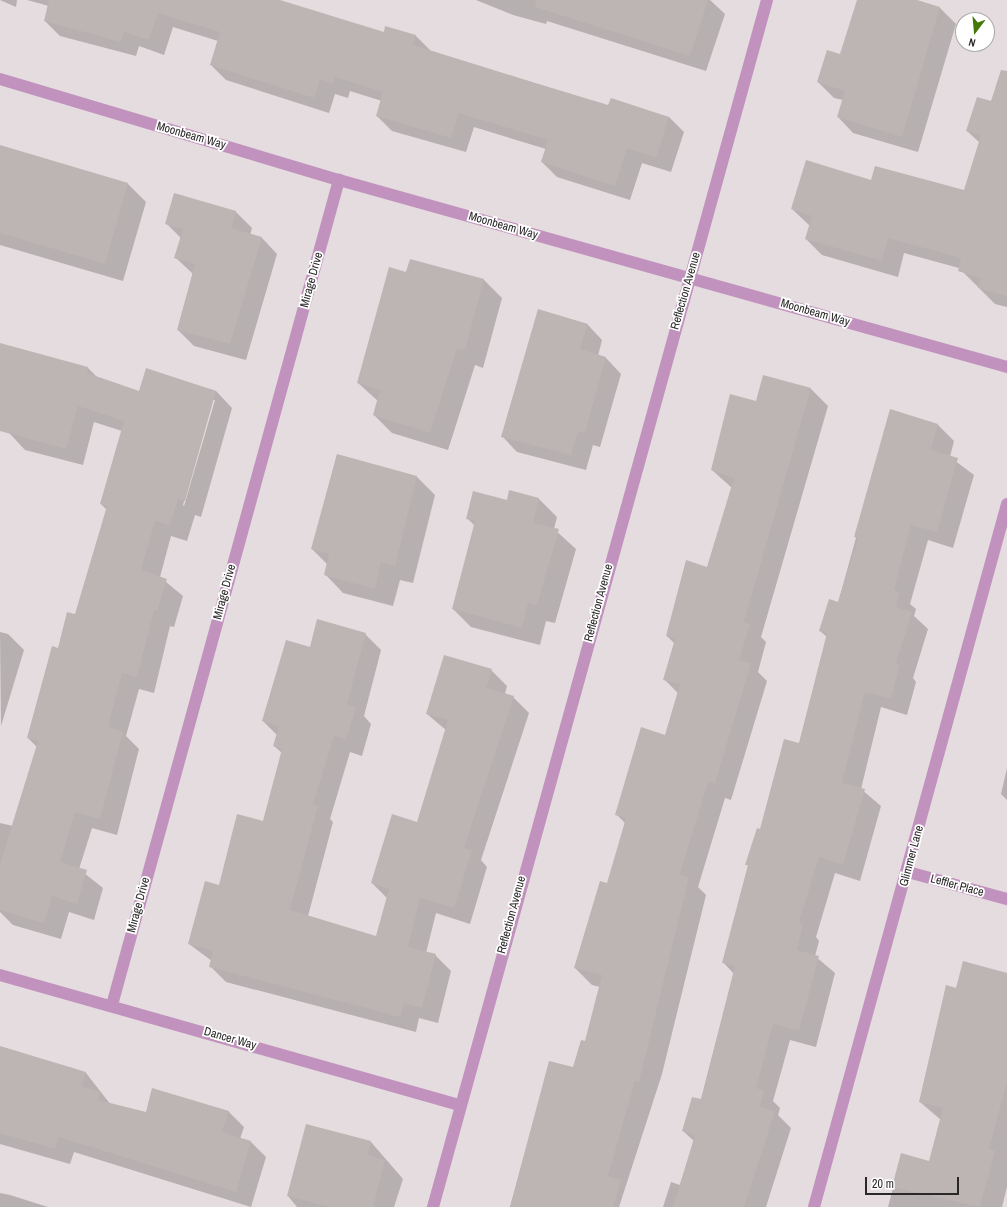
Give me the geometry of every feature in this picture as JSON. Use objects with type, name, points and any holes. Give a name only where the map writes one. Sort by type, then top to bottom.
[{"type":"street","name":"Reflection Avenue","points":[[433,1207],[460,1104],[767,0]]},
{"type":"street","name":"Moonbeam Way","points":[[0,79],[339,180],[1007,367]]},
{"type":"street","name":"Mirage Drive","points":[[112,1005],[339,180]]},
{"type":"street","name":"Glimmer Lane","points":[[814,1207],[908,872],[1007,504]]},
{"type":"street","name":"Leffler Place","points":[[908,872],[1007,899]]},
{"type":"street","name":"Dancer Way","points":[[0,975],[112,1005],[460,1104]]},
{"type":"building","points":[[49,0],[280,0],[384,32],[385,26],[416,35],[413,45],[608,105],[611,98],[669,117],[656,158],[627,148],[615,186],[541,162],[548,140],[459,113],[451,138],[376,116],[383,92],[335,77],[333,84],[320,79],[314,98],[210,65],[220,32],[158,13],[149,40],[124,32],[121,42],[44,21]]},
{"type":"building","points":[[536,0],[708,0],[690,56],[535,7]]},
{"type":"building","points":[[857,0],[917,0],[940,7],[902,137],[837,117],[845,91],[817,82],[827,50],[840,54]]},
{"type":"building","points":[[1001,70],[1007,71],[1007,296],[978,288],[981,278],[958,271],[961,258],[888,238],[882,261],[805,239],[812,216],[791,209],[806,160],[871,180],[875,166],[964,190],[981,135],[966,131],[977,97],[991,101]]},
{"type":"building","points":[[0,145],[128,183],[105,264],[0,233]]},
{"type":"building","points":[[174,193],[236,211],[231,228],[262,237],[230,344],[177,330],[195,264],[174,258],[183,229],[165,224]]},
{"type":"building","points":[[410,259],[484,279],[465,350],[457,348],[430,433],[373,415],[380,390],[357,383],[389,267],[406,272]]},
{"type":"building","points":[[538,309],[588,324],[580,349],[606,357],[585,433],[578,431],[571,455],[501,437]]},
{"type":"building","points":[[0,343],[88,367],[87,373],[139,391],[146,368],[216,391],[185,501],[178,499],[170,525],[155,521],[141,570],[167,579],[157,611],[154,610],[137,677],[122,673],[108,727],[123,732],[100,819],[75,812],[60,862],[87,870],[77,904],[52,896],[44,923],[0,910],[0,864],[38,741],[27,738],[52,646],[58,648],[67,612],[75,614],[107,506],[100,504],[124,421],[78,406],[66,449],[0,431]]},
{"type":"building","points":[[763,375],[811,388],[744,622],[750,624],[739,660],[751,663],[715,783],[708,782],[680,874],[689,877],[639,1082],[635,1081],[608,1176],[621,1180],[613,1207],[510,1207],[549,1061],[573,1067],[581,1040],[585,1041],[602,975],[574,968],[600,881],[607,883],[626,818],[615,815],[641,727],[665,735],[680,684],[663,680],[675,639],[666,636],[686,560],[707,567],[734,478],[711,470],[730,394],[756,401]]},
{"type":"building","points":[[890,409],[938,424],[931,450],[958,458],[937,532],[911,525],[894,590],[900,592],[896,607],[912,612],[896,663],[900,664],[891,699],[865,692],[842,783],[865,789],[843,865],[819,857],[799,922],[803,924],[797,950],[819,956],[799,1031],[773,1024],[756,1088],[764,1091],[760,1107],[775,1111],[744,1207],[673,1207],[695,1135],[682,1131],[692,1097],[701,1099],[735,966],[722,963],[748,865],[745,865],[757,828],[760,829],[784,739],[799,743],[827,633],[819,631],[829,599],[838,602],[858,538],[854,537]]},
{"type":"building","points":[[337,454],[417,476],[395,566],[381,562],[375,589],[324,575],[329,554],[311,549]]},
{"type":"building","points":[[509,490],[539,498],[533,523],[559,529],[537,605],[528,603],[522,628],[452,609],[475,521],[466,519],[473,491],[507,500]]},
{"type":"building","points":[[317,619],[366,633],[347,704],[356,707],[346,740],[334,736],[313,804],[318,806],[290,910],[376,936],[389,889],[371,883],[392,814],[417,822],[448,720],[426,714],[444,655],[492,669],[486,688],[514,696],[464,848],[472,850],[454,908],[420,898],[408,947],[436,954],[422,1008],[404,1003],[400,1017],[209,967],[213,951],[188,944],[205,881],[219,885],[237,814],[263,821],[282,749],[273,746],[279,726],[262,721],[286,640],[310,647]]},
{"type":"building","points":[[963,961],[1007,973],[1007,1082],[989,1149],[995,1151],[980,1207],[892,1187],[901,1153],[929,1161],[943,1108],[919,1102],[946,985],[956,988]]},
{"type":"building","points":[[0,1046],[86,1072],[82,1086],[100,1092],[98,1100],[146,1112],[152,1088],[229,1111],[222,1132],[251,1141],[236,1192],[59,1137],[55,1149],[0,1133]]},
{"type":"building","points":[[306,1124],[371,1141],[368,1155],[385,1160],[373,1207],[330,1207],[287,1196]]}]
